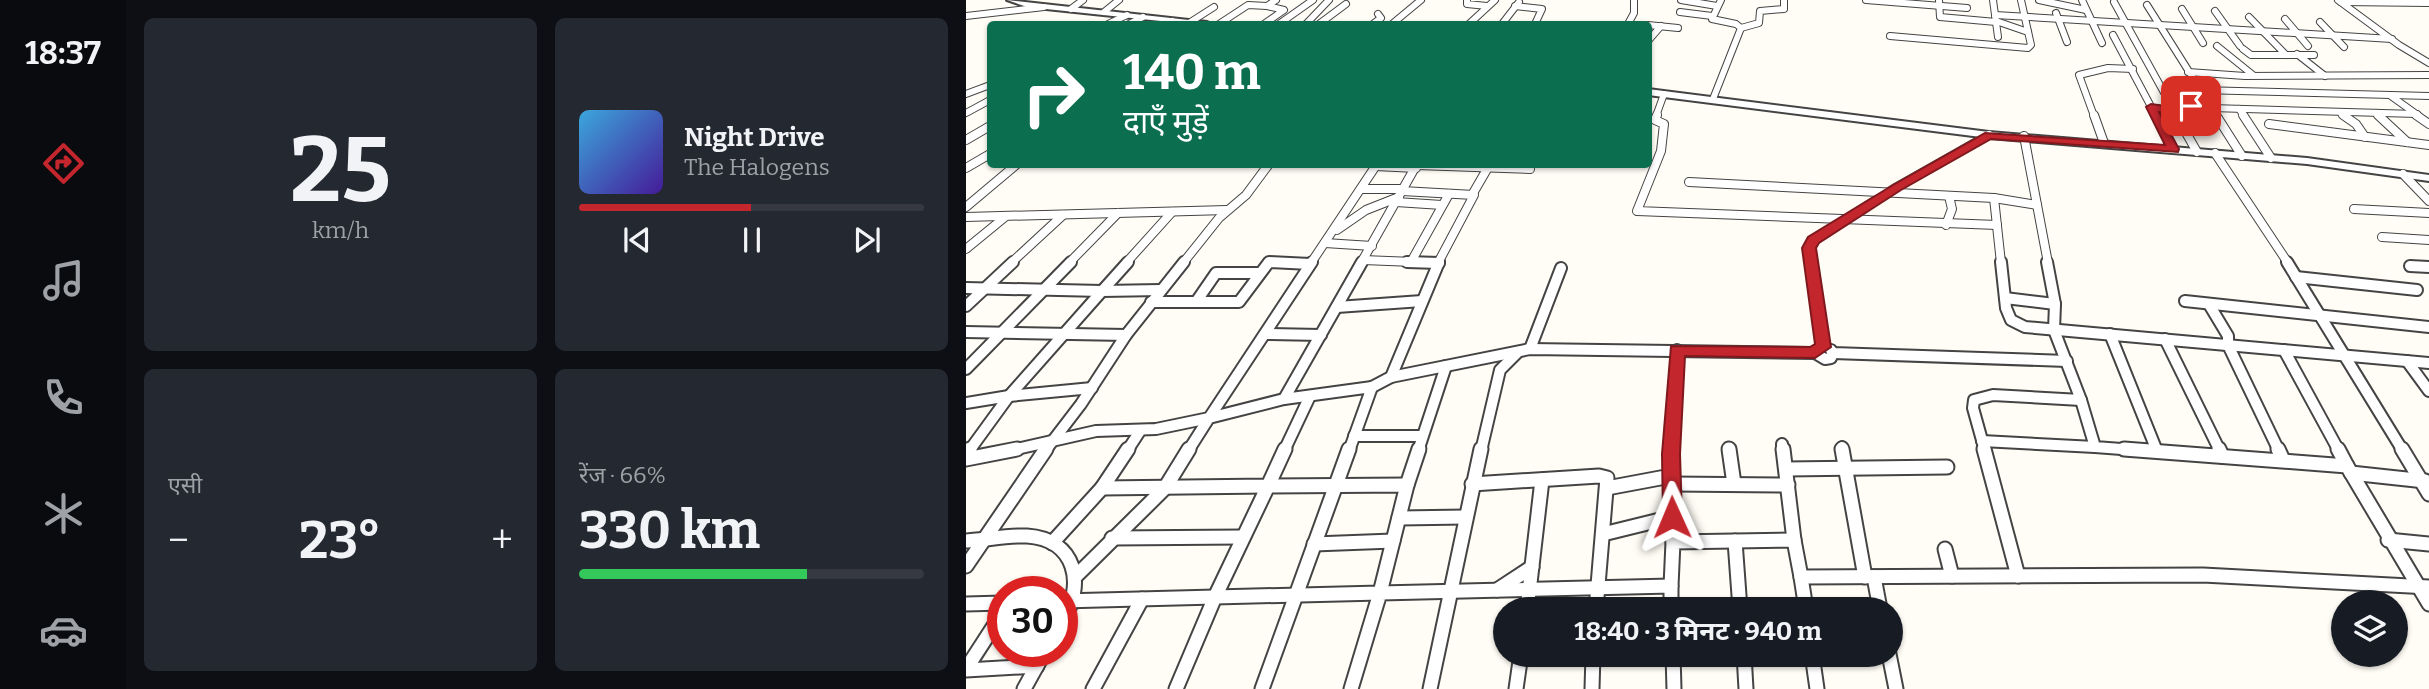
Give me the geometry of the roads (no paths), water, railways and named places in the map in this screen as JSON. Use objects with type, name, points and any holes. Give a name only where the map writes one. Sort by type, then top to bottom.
[{"type":"street","points":[[1011,0],[1044,8]]},
{"type":"street","points":[[1071,9],[1083,0]]},
{"type":"street","points":[[1104,12],[1119,0]]},
{"type":"street","points":[[1267,6],[1276,0]]},
{"type":"street","points":[[1283,21],[1313,0]]},
{"type":"street","points":[[1309,21],[1329,0]]},
{"type":"street","points":[[1396,21],[1421,0]]},
{"type":"street","points":[[1467,0],[1467,4],[1487,6]]},
{"type":"street","points":[[1474,21],[1494,0]]},
{"type":"street","points":[[1630,21],[1634,13],[1634,0]]},
{"type":"street","points":[[1681,0],[1719,3],[1712,16]]},
{"type":"street","points":[[1741,28],[1759,23],[1760,11],[1784,9],[1784,0]]},
{"type":"street","points":[[1866,0],[1939,3],[1967,8]]},
{"type":"street","points":[[1966,0],[1968,20]]},
{"type":"street","points":[[1993,0],[1998,37]]},
{"type":"street","points":[[1890,36],[2028,48],[2031,45],[2021,0]]},
{"type":"street","points":[[2039,0],[2086,10]]},
{"type":"street","points":[[2082,0],[2102,43]]},
{"type":"street","points":[[2052,1],[2067,42]]},
{"type":"street","points":[[2339,1],[2429,3]]},
{"type":"street","points":[[2339,1],[2429,63]]},
{"type":"street","points":[[1504,21],[1518,2],[1542,9],[1536,21]]},
{"type":"street","points":[[1912,16],[1913,2]]},
{"type":"street","points":[[2114,2],[2197,152]]},
{"type":"street","points":[[1223,21],[1249,3],[1284,10],[1268,21]]},
{"type":"street","points":[[1939,3],[1940,17],[1968,20],[2024,16],[2392,39]]},
{"type":"street","points":[[1323,21],[1346,4]]},
{"type":"street","points":[[2147,5],[2242,156]]},
{"type":"street","points":[[1192,21],[1214,7]]},
{"type":"street","points":[[966,16],[1044,8],[1104,12],[1160,21]]},
{"type":"street","points":[[2182,9],[2203,43]]},
{"type":"street","points":[[2216,11],[2226,29],[2249,54],[2314,55]]},
{"type":"street","points":[[1680,12],[1712,16],[1713,20],[1736,24],[1741,28]]},
{"type":"street","points":[[1377,21],[1381,18],[1378,14]]},
{"type":"street","points":[[1114,21],[1126,15]]},
{"type":"street","points":[[1135,21],[1143,17]]},
{"type":"street","points":[[2249,17],[2286,55]]},
{"type":"street","points":[[1996,19],[2028,32]]},
{"type":"street","points":[[2286,19],[2308,46]]},
{"type":"street","points":[[2320,22],[2344,47]]},
{"type":"street","points":[[1652,25],[1678,28]]},
{"type":"street","points":[[1652,36],[1661,26]]},
{"type":"street","points":[[1713,99],[1741,28]]},
{"type":"street","points":[[2113,34],[2173,149]]},
{"type":"street","points":[[2217,46],[2249,76],[2256,93]]},
{"type":"street","points":[[2297,54],[2325,76]]},
{"type":"street","points":[[2263,55],[2276,66]]},
{"type":"street","points":[[2104,143],[2079,75],[2108,68],[2152,72]]},
{"type":"street","points":[[2188,72],[2249,76],[2429,75]]},
{"type":"street","points":[[966,94],[987,86]]},
{"type":"street","points":[[1652,92],[1989,135],[2271,158],[2429,178]]},
{"type":"street","points":[[2188,93],[2429,96]]},
{"type":"street","points":[[1664,94],[1655,120],[1664,124],[1661,151],[1637,211],[1997,225]]},
{"type":"street","points":[[2299,94],[2319,112]]},
{"type":"street","points":[[2145,96],[2171,104],[2210,108],[2417,114]]},
{"type":"street","points":[[2391,96],[2429,124]]},
{"type":"street","points":[[966,113],[987,102]]},
{"type":"street","points":[[2151,107],[2171,104]]},
{"type":"street","points":[[2239,109],[2271,158]]},
{"type":"street","points":[[2341,113],[2356,124],[2365,137]]},
{"type":"street","points":[[2376,113],[2407,142]]},
{"type":"street","points":[[2269,124],[2429,145]]},
{"type":"street","points":[[966,140],[987,128]]},
{"type":"street","points":[[966,133],[987,136]]},
{"type":"street","points":[[1824,351],[1809,248],[1813,240],[1889,192],[1989,135]]},
{"type":"street","points":[[2024,136],[2056,304],[2054,330],[2067,360],[2095,447]]},
{"type":"street","points":[[2215,153],[2321,314],[2425,481],[2429,494]]},
{"type":"street","points":[[966,168],[987,155]]},
{"type":"street","points":[[966,206],[1012,168]]},
{"type":"street","points":[[966,566],[1050,443],[1092,388],[1126,335],[1227,210],[1246,195],[1266,168]]},
{"type":"street","points":[[1076,576],[1165,488],[1375,168]]},
{"type":"street","points":[[1284,399],[1416,168]]},
{"type":"street","points":[[1391,377],[1439,262],[1488,168]]},
{"type":"street","points":[[1516,168],[1530,169]]},
{"type":"street","points":[[2403,174],[2429,201]]},
{"type":"street","points":[[1689,182],[1994,198],[2037,205]]},
{"type":"street","points":[[1361,189],[1442,205]]},
{"type":"street","points":[[1411,262],[1449,194]]},
{"type":"street","points":[[1327,240],[1366,210],[1400,195],[1472,195]]},
{"type":"street","points":[[1946,225],[1952,209],[1949,196]]},
{"type":"street","points":[[1994,198],[2008,315],[2017,324],[2054,330],[2429,363]]},
{"type":"street","points":[[2354,209],[2429,213]]},
{"type":"street","points":[[966,217],[1227,210]]},
{"type":"street","points":[[966,457],[1009,396],[1172,212]]},
{"type":"street","points":[[966,369],[1118,213]]},
{"type":"street","points":[[966,306],[1063,215]]},
{"type":"street","points":[[966,249],[1005,216]]},
{"type":"street","points":[[2382,237],[2429,240]]},
{"type":"street","points":[[1327,240],[1372,246]]},
{"type":"street","points":[[1363,260],[1439,262]]},
{"type":"street","points":[[1152,302],[1238,302],[1269,262],[1310,264]]},
{"type":"street","points":[[2410,266],[2429,267]]},
{"type":"street","points":[[1430,689],[1472,484],[1500,370],[1524,350],[1561,268]]},
{"type":"street","points":[[1196,302],[1216,273],[1258,273]]},
{"type":"street","points":[[2297,277],[2417,290]]},
{"type":"street","points":[[966,288],[1161,290]]},
{"type":"street","points":[[2005,298],[2056,304]]},
{"type":"street","points":[[1337,307],[1422,301]]},
{"type":"street","points":[[2185,301],[2210,306],[2321,314],[2429,327]]},
{"type":"street","points":[[2210,306],[2228,336],[2228,345],[2283,460]]},
{"type":"street","points":[[966,332],[1126,335]]},
{"type":"street","points":[[1266,334],[1321,335]]},
{"type":"street","points":[[2110,334],[2157,451]]},
{"type":"street","points":[[2165,339],[2222,456]]},
{"type":"street","points":[[966,457],[1050,443],[1096,431],[1140,431],[1209,418],[1284,399],[1373,387],[1391,377],[1524,350],[1824,351],[2067,360]]},
{"type":"street","points":[[1671,597],[1677,350]]},
{"type":"street","points":[[2284,350],[2388,540],[2423,586],[2429,604]]},
{"type":"street","points":[[2407,361],[2429,391]]},
{"type":"street","points":[[1350,689],[1380,593],[1407,485],[1446,366]]},
{"type":"street","points":[[1262,689],[1373,387]]},
{"type":"street","points":[[966,403],[1092,388]]},
{"type":"street","points":[[2018,576],[1973,408],[1974,400],[1993,395],[2081,400]]},
{"type":"street","points":[[1176,689],[1215,597],[1310,396]]},
{"type":"street","points":[[1052,543],[1101,488],[1140,431]]},
{"type":"street","points":[[1354,436],[1422,436]]},
{"type":"street","points":[[1982,441],[2283,460],[2425,481]]},
{"type":"street","points":[[1782,444],[1804,597]]},
{"type":"street","points":[[1842,447],[1869,577],[1876,597]]},
{"type":"street","points":[[1729,449],[1734,484]]},
{"type":"street","points":[[1786,469],[1947,467]]},
{"type":"street","points":[[1472,484],[1599,476],[1607,478],[1597,597]]},
{"type":"street","points":[[1607,488],[1672,480],[1788,485]]},
{"type":"street","points":[[1529,597],[1542,481]]},
{"type":"street","points":[[1101,488],[1407,485]]},
{"type":"street","points":[[1399,518],[1466,517]]},
{"type":"street","points":[[1603,534],[1672,517]]},
{"type":"street","points":[[966,541],[1026,536],[1052,543],[1074,566],[1076,576]]},
{"type":"street","points":[[1112,538],[1243,537]]},
{"type":"street","points":[[1673,542],[1794,540]]},
{"type":"street","points":[[2388,540],[2429,544]]},
{"type":"street","points":[[1314,544],[1394,541]]},
{"type":"street","points":[[1735,541],[1739,597]]},
{"type":"street","points":[[1945,549],[1952,576]]},
{"type":"street","points":[[1497,590],[1532,566]]},
{"type":"street","points":[[1801,577],[2203,575],[2423,586]]},
{"type":"street","points":[[1078,601],[1671,586]]},
{"type":"street","points":[[1093,689],[1142,599]]},
{"type":"street","points":[[966,604],[987,603]]},
{"type":"street","points":[[966,670],[987,637]]},
{"type":"street","points":[[966,670],[1019,667]]},
{"type":"street","points":[[1024,689],[1036,667]]},
{"type":"street","points":[[1516,689],[1519,667]]},
{"type":"street","points":[[1591,689],[1593,667]]},
{"type":"street","points":[[1673,667],[1674,689]]},
{"type":"street","points":[[1745,667],[1746,689]]},
{"type":"street","points":[[1814,667],[1817,689]]},
{"type":"street","points":[[1892,667],[1896,689]]}]
